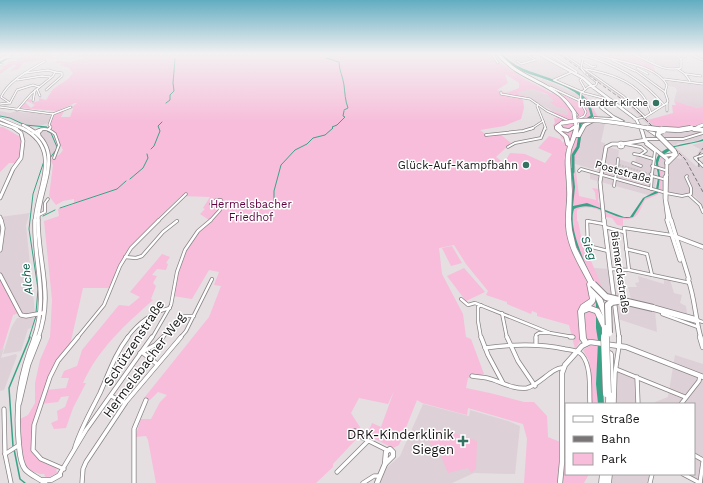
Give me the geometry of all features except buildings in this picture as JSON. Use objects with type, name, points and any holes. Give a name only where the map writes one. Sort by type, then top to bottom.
[{"type":"highway","points":[[523,77],[561,97]]},
{"type":"highway","points":[[526,77],[557,92],[569,101],[581,115],[664,129],[701,129]]},
{"type":"highway","points":[[546,87],[561,97],[568,104],[575,113],[578,127],[568,156],[570,188],[569,229],[574,248],[592,284],[607,327],[610,354],[610,403]]},
{"type":"highway","points":[[607,100],[602,107],[609,114],[622,121]]},
{"type":"highway","points":[[575,113],[576,125],[568,145],[565,160],[568,188],[565,218],[566,229],[571,247],[592,284],[604,296],[700,321]]},
{"type":"highway","points":[[568,156],[584,125],[593,120],[610,117],[609,114]]},
{"type":"highway","points":[[568,145],[566,137],[557,129],[558,124],[575,119],[595,118]]},
{"type":"highway","points":[[562,123],[580,119],[605,119],[664,130],[701,129]]},
{"type":"highway","points":[[562,123],[560,127],[567,131],[571,130],[576,125]]},
{"type":"highway","points":[[641,126],[652,130],[660,137],[672,155]]},
{"type":"highway","points":[[660,137],[658,132],[664,130]]},
{"type":"highway","points":[[659,154],[672,155]]},
{"type":"highway","points":[[667,163],[672,155]]},
{"type":"highway","points":[[590,343],[584,314],[585,309],[592,302],[592,284]]},
{"type":"highway","points":[[606,403],[608,305],[617,300]]},
{"type":"highway","points":[[588,306],[598,312],[607,327]]},
{"type":"main road","points":[[578,77],[588,82],[607,100],[635,119],[641,126],[645,141],[653,147],[667,163],[667,175],[665,176],[663,192],[673,236],[694,295],[700,321],[698,327],[703,347]]},
{"type":"main road","points":[[593,86],[607,100]]},
{"type":"main road","points":[[0,118],[18,123],[40,136]]},
{"type":"main road","points":[[632,124],[635,119]]},
{"type":"main road","points":[[0,123],[16,128],[23,137],[21,158],[13,170],[0,198]]},
{"type":"main road","points":[[42,130],[38,133],[47,147],[47,159],[38,215],[39,243],[46,295],[23,381],[16,416],[18,446],[24,468],[43,481],[60,475]]},
{"type":"main road","points":[[33,133],[44,148],[47,159],[36,209],[35,223],[42,296],[40,313]]},
{"type":"main road","points":[[638,141],[642,133]]},
{"type":"main road","name":"Bismarckstraße","points":[[619,346],[617,300],[610,270],[600,174],[606,147],[610,145],[645,141]]},
{"type":"main road","points":[[0,217],[3,231],[0,250]]},
{"type":"main road","points":[[673,236],[703,247]]},
{"type":"main road","points":[[673,236],[677,244],[678,252]]},
{"type":"main road","points":[[677,244],[680,240],[689,241]]},
{"type":"main road","points":[[0,275],[20,313],[24,316],[29,316],[40,313]]},
{"type":"main road","points":[[560,483],[562,456],[562,379],[564,368],[578,351],[590,343],[611,344],[701,376]]},
{"type":"main road","points":[[377,483],[385,464],[393,455],[391,450],[387,450]]},
{"type":"street","points":[[10,103],[4,100],[1,96],[4,90],[21,77]]},
{"type":"street","points":[[17,80],[39,77]]},
{"type":"street","points":[[47,77],[51,77]]},
{"type":"street","points":[[17,110],[26,98],[51,77]]},
{"type":"street","points":[[46,90],[61,77]]},
{"type":"street","points":[[563,77],[554,80],[582,92],[607,100]]},
{"type":"street","points":[[590,77],[596,81]]},
{"type":"street","points":[[596,77],[625,97],[645,117]]},
{"type":"street","points":[[614,77],[632,87],[643,96],[652,113]]},
{"type":"street","points":[[629,77],[648,88],[666,104]]},
{"type":"street","points":[[644,77],[665,92],[668,101],[666,104],[667,111]]},
{"type":"street","points":[[661,77],[664,79],[667,86],[665,92]]},
{"type":"street","points":[[687,77],[690,81]]},
{"type":"street","points":[[581,79],[583,88],[587,88]]},
{"type":"street","points":[[664,79],[690,81],[703,84]]},
{"type":"street","points":[[587,88],[588,82],[594,84],[596,81]]},
{"type":"street","points":[[580,101],[582,92],[587,88],[596,85],[596,81]]},
{"type":"street","points":[[501,92],[501,94],[528,98],[566,120],[573,121],[585,114],[586,110],[580,101],[558,92],[542,82]]},
{"type":"street","points":[[10,103],[17,90],[33,85],[39,87]]},
{"type":"street","points":[[36,89],[38,89],[40,96]]},
{"type":"street","points":[[33,101],[36,89]]},
{"type":"street","points":[[0,104],[10,103]]},
{"type":"street","points":[[508,147],[514,143],[527,142],[541,138],[546,129],[542,121],[542,113],[536,106],[538,104]]},
{"type":"street","points":[[635,119],[645,117],[666,104]]},
{"type":"street","points":[[0,107],[52,114],[71,107]]},
{"type":"street","points":[[47,129],[50,127],[49,125],[52,114]]},
{"type":"street","points":[[486,135],[497,132],[526,131],[542,121]]},
{"type":"street","points":[[33,133],[47,129],[53,131],[60,145],[54,158]]},
{"type":"street","points":[[645,141],[680,139],[699,136],[701,129]]},
{"type":"street","points":[[645,141],[659,154],[653,159],[651,175],[652,189]]},
{"type":"street","points":[[624,144],[641,147],[646,151],[640,155]]},
{"type":"street","points":[[634,154],[653,159]]},
{"type":"street","points":[[703,155],[698,156],[696,159],[703,166]]},
{"type":"street","points":[[614,186],[618,159]]},
{"type":"street","points":[[633,163],[641,166]]},
{"type":"street","points":[[652,166],[663,169]]},
{"type":"street","name":"Poststraße","points":[[579,171],[581,169],[680,196],[689,195]]},
{"type":"street","points":[[616,170],[623,172]]},
{"type":"street","points":[[651,175],[662,179]]},
{"type":"street","points":[[687,177],[692,188],[689,195],[700,205],[703,212]]},
{"type":"street","points":[[64,469],[41,459],[33,450],[34,425],[50,377],[58,361],[104,304],[120,266],[131,248],[186,194]]},
{"type":"street","points":[[38,215],[45,212],[45,202],[48,199]]},
{"type":"street","name":"Schützenstraße","points":[[53,483],[72,457],[83,434],[141,353],[170,308],[176,279],[186,248],[197,232],[217,214],[221,205],[221,200],[216,200],[211,204]]},
{"type":"street","points":[[608,251],[588,246],[587,220],[624,231]]},
{"type":"street","points":[[125,258],[136,258],[142,256],[163,232],[177,221]]},
{"type":"street","points":[[629,270],[624,231],[626,227],[673,236]]},
{"type":"street","points":[[626,249],[647,254],[652,275]]},
{"type":"street","points":[[610,270],[629,270],[689,281]]},
{"type":"street","name":"Hermelsbacher Weg","points":[[82,483],[83,470],[86,462],[125,403],[178,341],[194,316],[212,279]]},
{"type":"street","points":[[461,299],[468,305],[475,303],[550,332],[572,337]]},
{"type":"street","points":[[617,300],[648,306],[648,310],[684,320],[684,323],[698,327]]},
{"type":"street","points":[[481,305],[478,306],[477,314],[479,328],[485,348],[503,384]]},
{"type":"street","points":[[72,457],[76,441],[100,393],[111,363],[118,352],[144,320],[158,311],[170,308]]},
{"type":"street","points":[[502,313],[503,327],[508,344],[535,386]]},
{"type":"street","points":[[157,364],[141,353],[155,345],[182,316],[194,316]]},
{"type":"street","points":[[536,343],[536,335],[539,333],[550,332]]},
{"type":"street","points":[[485,348],[508,344],[536,343],[578,351],[586,362],[590,403]]},
{"type":"street","name":"Bismarckstraße","points":[[614,403],[619,346]]},
{"type":"street","points":[[472,376],[486,378],[503,384],[522,388],[535,386],[557,368],[564,368]]},
{"type":"street","points":[[616,369],[685,397]]},
{"type":"street","points":[[682,403],[699,381],[701,376]]},
{"type":"street","points":[[637,377],[638,403]]},
{"type":"street","points":[[111,396],[125,403]]},
{"type":"street","points":[[134,483],[132,453],[133,433],[146,400]]},
{"type":"street","points":[[4,409],[11,483]]},
{"type":"street","points":[[355,431],[368,441],[387,450]]},
{"type":"street","points":[[337,472],[355,456],[368,441]]},
{"type":"street","points":[[7,453],[18,446]]},
{"type":"street","points":[[685,475],[700,483],[703,461]]},
{"type":"street","points":[[363,483],[374,476],[379,476]]},
{"type":"shaded area","points":[[544,77],[559,77],[552,80]]},
{"type":"shaded area","points":[[591,77],[594,77],[613,89],[661,132],[682,133],[697,130],[703,131],[702,138],[697,141],[678,143],[674,146],[696,166],[698,165],[697,155],[700,149],[692,145],[703,142],[703,151],[699,157],[699,162],[700,165],[703,159],[703,207],[695,196],[660,191],[659,163],[662,159],[658,154],[682,158],[623,100]]},
{"type":"shaded area","points":[[543,79],[579,95],[580,103],[538,82]]},
{"type":"shaded area","points":[[666,79],[703,84],[703,106],[698,108],[674,101],[677,90],[675,87],[668,86]]},
{"type":"shaded area","points":[[532,89],[553,97],[560,102],[568,112],[567,115],[553,111],[520,94],[518,91]]},
{"type":"shaded area","points":[[0,111],[10,113],[17,111],[25,113],[51,114],[49,123],[40,126],[25,125],[10,118],[0,116]]},
{"type":"shaded area","points":[[592,120],[598,123],[605,123],[601,142],[605,143],[600,171],[575,164],[580,147],[583,126]]},
{"type":"shaded area","points":[[42,129],[49,129],[53,131],[60,144],[59,150],[49,159],[47,147],[38,133]]},
{"type":"shaded area","points":[[703,139],[703,141],[675,147],[660,157],[658,163],[660,176],[658,193],[645,198],[633,217],[626,218],[619,217],[590,206],[582,206],[574,209],[573,219],[577,243],[601,305],[604,403],[598,403],[596,384],[598,341],[596,328],[596,304],[571,230],[571,201],[573,189],[571,168],[573,168],[575,187],[573,206],[587,203],[624,217],[630,217],[643,198],[656,191],[658,176],[656,160],[659,154],[670,147]]},
{"type":"shaded area","points":[[608,147],[619,150],[618,159],[635,164],[636,155],[655,160],[657,177],[653,194],[648,195],[590,179],[590,172],[599,174],[600,172],[603,173]]},
{"type":"shaded area","points":[[30,213],[26,225],[35,313],[29,316],[21,315],[0,275],[0,250],[2,234],[0,217]]},
{"type":"shaded area","points":[[593,268],[611,269],[616,291],[620,292],[621,297],[631,299],[628,287],[637,287],[635,283],[639,282],[638,276],[664,284],[664,279],[670,280],[674,293],[682,295],[680,303],[686,306],[687,314],[681,319],[655,311],[657,332],[615,319],[613,305],[605,294]]},
{"type":"shaded area","points":[[17,318],[36,318],[33,327],[28,329],[21,351],[3,354],[11,328]]},
{"type":"shaded area","points":[[4,348],[1,358],[16,354],[17,356],[4,390],[0,391],[0,350]]},
{"type":"shaded area","points":[[675,355],[703,364],[703,483],[687,475],[695,475],[695,403],[655,403],[668,397]]},
{"type":"shaded area","points":[[617,372],[638,380],[638,403],[615,403]]},
{"type":"shaded area","name":"DRK-Kinderklinik Siegen","points":[[423,404],[469,416],[470,410],[520,426],[515,474],[474,473],[452,483],[379,483],[385,469],[400,456]]},
{"type":"shaded area","points":[[611,475],[652,475],[650,483],[610,483]]},
{"type":"green space","name":"Hermelsbacher Friedhof","points":[[70,77],[506,77],[508,83],[497,90],[506,93],[519,88],[519,83],[509,77],[521,77],[551,93],[566,96],[581,104],[582,96],[587,97],[598,117],[583,126],[580,147],[575,164],[579,196],[596,200],[595,192],[592,188],[599,189],[598,202],[601,204],[601,208],[587,203],[583,205],[589,206],[621,217],[633,217],[645,198],[658,193],[660,176],[658,163],[661,157],[662,159],[659,163],[660,169],[664,170],[661,177],[661,191],[657,195],[645,200],[635,217],[623,219],[623,226],[617,225],[612,218],[606,217],[605,212],[594,208],[584,207],[577,210],[577,221],[583,246],[586,249],[605,294],[596,304],[598,345],[581,340],[575,349],[569,325],[537,316],[537,313],[532,311],[531,314],[507,304],[507,302],[486,295],[488,291],[466,264],[454,245],[439,248],[442,274],[463,314],[466,337],[471,339],[484,374],[468,378],[466,388],[524,402],[534,402],[547,416],[548,437],[565,444],[565,475],[588,475],[584,483],[524,483],[527,439],[523,424],[468,408],[467,415],[422,403],[417,400],[399,445],[393,448],[367,435],[372,423],[381,427],[394,391],[388,404],[359,398],[351,413],[363,432],[333,464],[333,467],[316,483],[156,483],[148,440],[146,436],[135,437],[141,419],[151,419],[160,402],[167,395],[158,392],[150,400],[144,398],[209,317],[221,286],[214,285],[219,272],[209,270],[192,299],[173,296],[185,252],[194,236],[209,220],[200,214],[205,209],[203,208],[210,197],[181,196],[130,246],[117,268],[111,288],[83,288],[70,345],[58,361],[46,390],[66,388],[69,378],[61,378],[64,371],[77,366],[82,350],[119,305],[129,306],[140,297],[130,292],[162,254],[170,257],[166,263],[168,264],[166,270],[157,269],[152,275],[157,276],[153,283],[156,286],[151,299],[153,300],[133,318],[96,359],[83,383],[86,383],[73,408],[66,428],[54,429],[51,423],[58,420],[57,411],[65,407],[69,396],[61,397],[58,402],[41,404],[32,437],[36,455],[59,467],[56,470],[57,473],[47,478],[44,475],[45,474],[40,474],[24,468],[16,421],[28,415],[35,403],[35,383],[40,360],[50,337],[52,300],[44,221],[59,216],[58,209],[74,204],[74,199],[63,201],[56,205],[49,196],[53,165],[50,160],[60,154],[63,150],[50,124],[54,115],[64,111],[61,117],[70,117],[73,109],[72,107],[77,103],[57,111],[20,108],[25,102],[31,108],[35,105],[31,103],[39,101],[39,98],[46,100],[53,89]],"holes":[[[532,89],[547,94],[554,101],[550,102],[557,107],[564,108],[568,112],[567,115],[545,109],[558,116],[556,117],[558,119],[554,118],[555,123],[553,125],[556,132],[565,140],[563,143],[560,139],[549,136],[538,148],[552,154],[545,163],[525,154],[510,153],[504,163],[496,157],[511,143],[499,133],[489,137],[480,130],[504,126],[521,119],[524,108],[523,99],[512,95],[530,99],[518,92]]]},
{"type":"green space","points":[[32,99],[31,103],[25,100],[26,100]]},
{"type":"green space","points":[[674,101],[698,108],[703,106],[703,124],[684,128],[657,128],[648,120],[673,113],[672,105],[676,105]]},
{"type":"green space","points":[[0,127],[3,127],[24,139],[20,156],[16,163],[9,163],[0,172]]},
{"type":"green space","points":[[452,246],[462,263],[451,266],[442,248]]},
{"type":"green space","points":[[464,268],[485,292],[466,301],[447,276]]},
{"type":"green space","points":[[0,275],[19,313],[13,315],[3,348],[0,350]]},
{"type":"green space","points":[[591,345],[598,346],[596,384],[598,403],[590,403],[586,362],[590,362],[583,350]]},
{"type":"green space","points":[[430,428],[451,434],[452,432],[477,441],[476,469],[471,473],[468,468],[448,473],[439,451],[434,453],[427,435]]},
{"type":"waterway","points":[[166,103],[170,100],[170,95],[174,91],[174,77]]},
{"type":"waterway","points":[[342,77],[348,108],[344,110]]},
{"type":"waterway","points":[[541,77],[568,87],[583,97],[589,105],[592,116],[580,124],[581,129]]},
{"type":"waterway","points":[[274,201],[274,191],[281,165],[295,150],[307,144],[313,138],[325,135],[333,128],[332,127],[337,125],[345,117],[343,116],[344,111]]},
{"type":"waterway","name":"Alche","points":[[0,116],[10,118],[25,125],[47,127],[47,131],[51,133],[57,147]]},
{"type":"waterway","points":[[151,149],[154,146],[160,131],[158,126],[162,122]]},
{"type":"waterway","points":[[573,172],[573,155],[578,147],[581,129]]},
{"type":"waterway","name":"Alche","points":[[50,158],[56,150]]},
{"type":"waterway","points":[[130,179],[143,168],[148,158],[147,154]]},
{"type":"waterway","name":"Alche","points":[[36,313],[38,289],[29,229],[33,194],[44,161]]},
{"type":"waterway","points":[[60,208],[117,189],[126,181]]},
{"type":"waterway","points":[[43,216],[55,210]]},
{"type":"waterway","name":"Alche","points":[[29,338],[36,316]]},
{"type":"waterway","name":"Alche","points":[[13,446],[9,388],[30,337]]},
{"type":"waterway","name":"Alche","points":[[14,449],[20,479],[25,483]]},
{"type":"tunnel","points":[[619,165],[650,174]]},
{"type":"railway","points":[[590,77],[634,108],[685,159],[703,192]]},
{"type":"railway","points":[[699,167],[698,156],[703,148]]},
{"type":"place","name":"Haardter Kirche","points":[[656,103]]},
{"type":"place","name":"Glück-Auf-Kampfbahn","points":[[526,165]]},
{"type":"place","name":"DRK-Kinderklinik Siegen","points":[[463,441]]},
{"type":"water label","name":"Sieg","points":[[589,248]]}]
